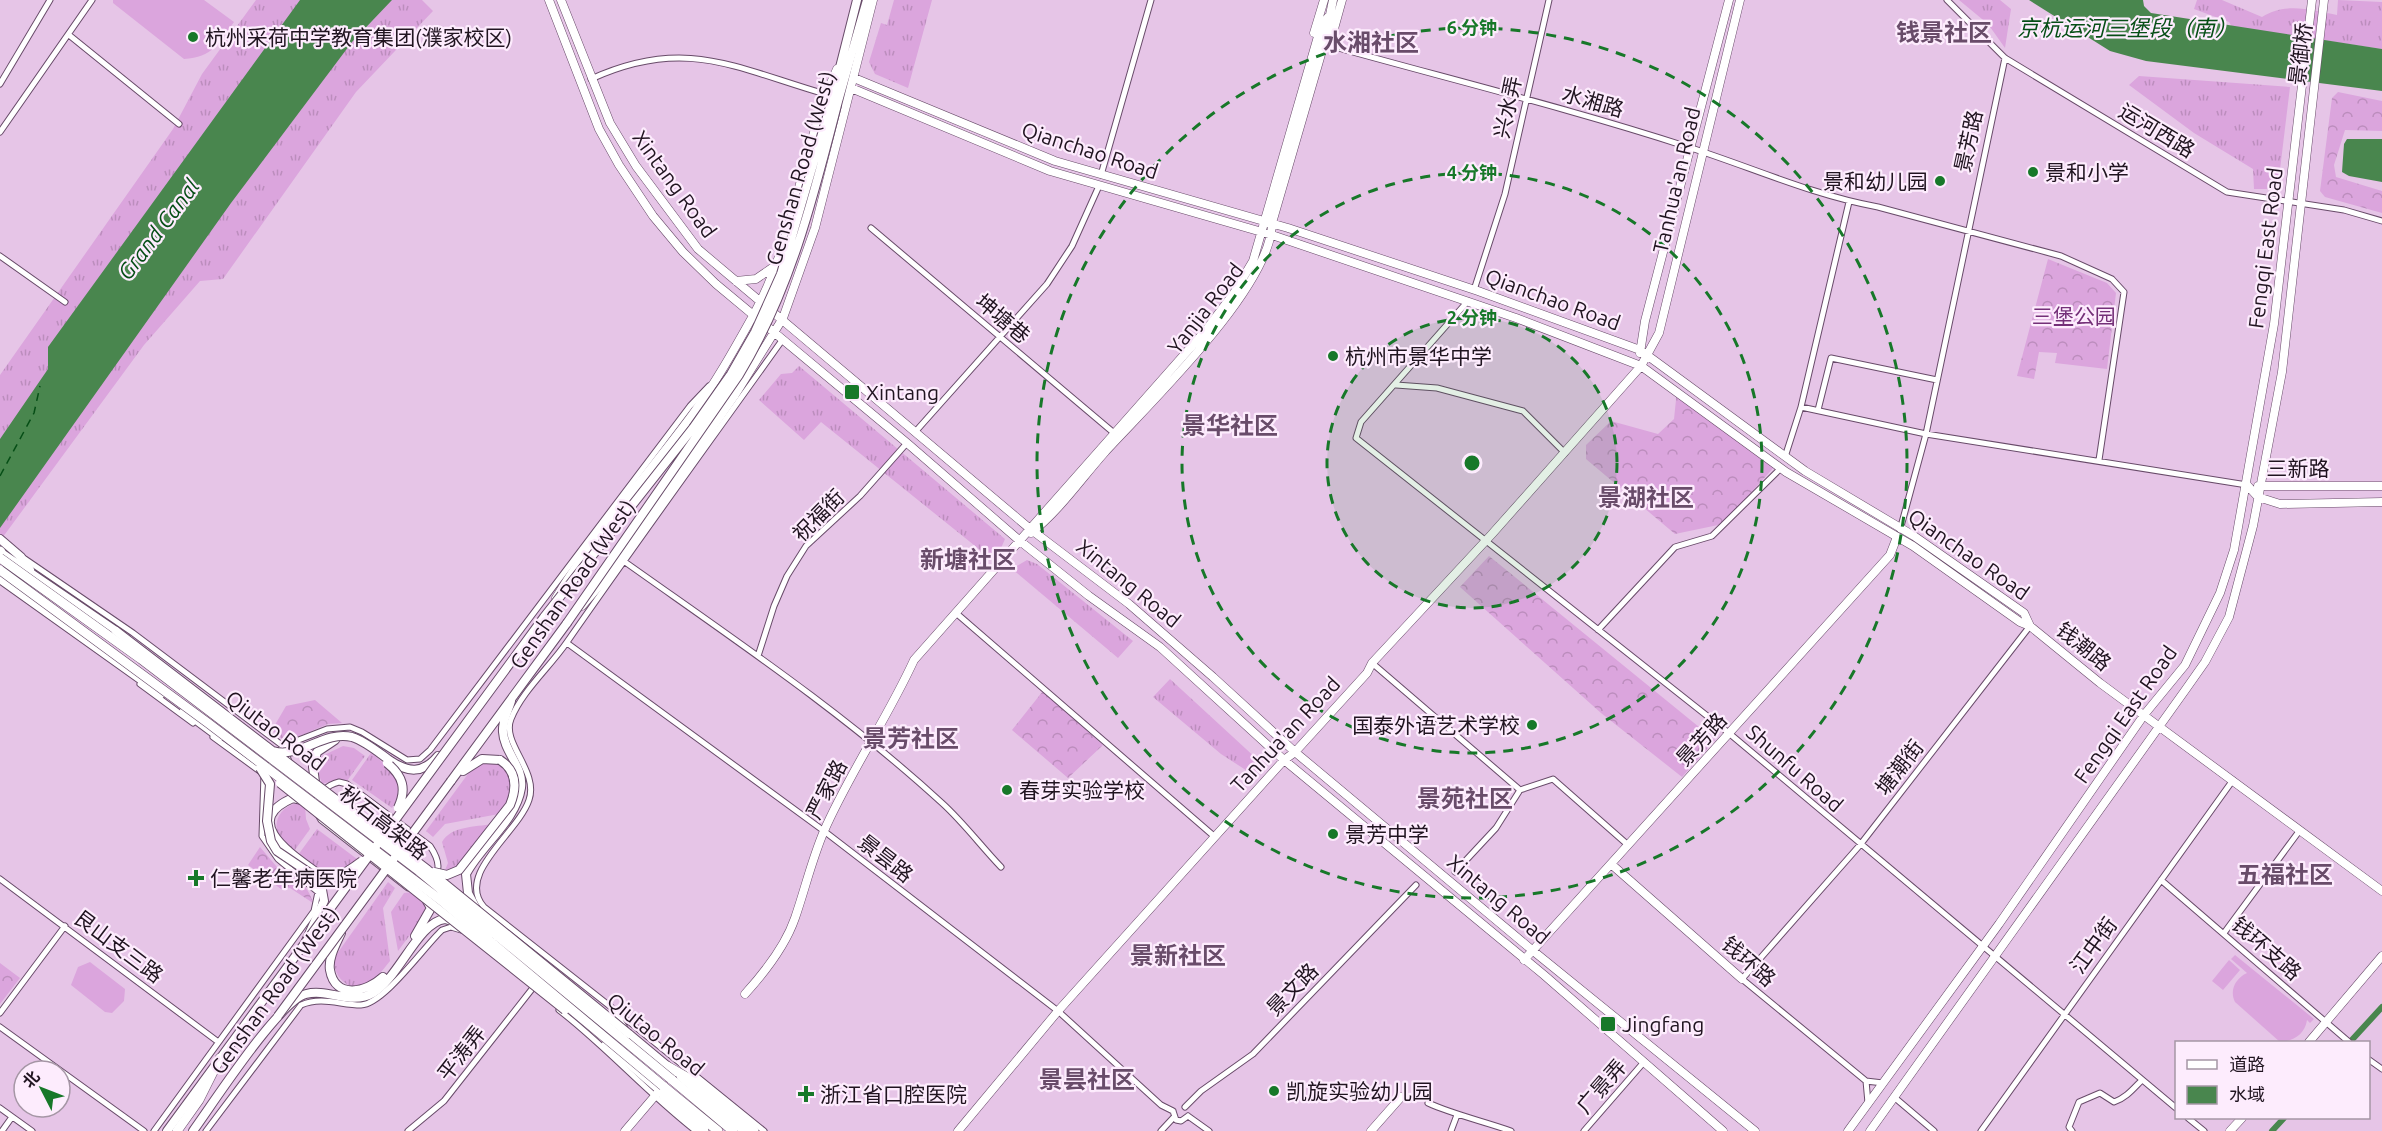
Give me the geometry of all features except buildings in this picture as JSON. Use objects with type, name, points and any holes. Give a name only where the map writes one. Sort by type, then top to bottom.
[{"type":"highway","name":"秋石高架路","points":[[0,554],[419,871],[734,1131]]},
{"type":"highway","name":"秋石高架路","points":[[0,570],[208,723],[443,902],[717,1131]]},
{"type":"highway","points":[[177,1131],[199,1100],[220,1058]]},
{"type":"highway","points":[[668,1066],[704,1087],[754,1131]]},
{"type":"highway","points":[[657,1094],[706,1131]]},
{"type":"main road","name":"Xintang Road","points":[[549,0],[599,129],[648,210],[683,252],[753,315],[1020,541],[1089,596],[1160,647],[1284,760],[1524,960],[1723,1131]]},
{"type":"main road","name":"Xintang Road","points":[[561,0],[610,123],[636,166],[698,249],[783,318],[1031,530],[1138,611],[1295,752],[1532,951],[1755,1131]]},
{"type":"main road","name":"Genshan Road (West)","points":[[544,617],[603,529],[694,413],[753,315],[775,265],[825,94],[839,63],[857,0]]},
{"type":"main road","name":"Genshan Road (West)","points":[[167,1131],[544,617],[693,428],[743,354],[781,274],[867,0]]},
{"type":"main road","name":"Genshan Road (West)","points":[[567,623],[613,570],[735,395],[783,318],[815,228],[873,0]]},
{"type":"main road","name":"Yanjia Road","points":[[1313,54],[1311,44],[1324,0]]},
{"type":"main road","name":"Yanjia Road","points":[[1031,530],[1219,314],[1249,269],[1262,232],[1269,222],[1324,44],[1333,0]]},
{"type":"main road","name":"Yanjia Road","points":[[1324,44],[1332,36],[1342,0]]},
{"type":"main road","name":"Tanhua'an Road","points":[[1641,366],[1640,350],[1729,0]]},
{"type":"main road","name":"Tanhua'an Road","points":[[958,1131],[1058,1011],[1284,760],[1295,752],[1367,673],[1372,663],[1565,453],[1641,366],[1659,333],[1701,152],[1740,0]]},
{"type":"main road","name":"景御桥","points":[[2301,111],[2312,0]]},
{"type":"main road","name":"景御桥","points":[[2312,112],[2324,0]]},
{"type":"main road","name":"Yanjia Road","points":[[1031,530],[1226,316],[1260,266],[1272,235],[1269,222],[1313,54],[1322,26],[1328,17]]},
{"type":"main road","name":"Genshan Road (West)","points":[[193,1131],[511,701],[740,375],[789,277],[800,244],[834,104],[839,63]]},
{"type":"main road","name":"Qianchao Road","points":[[854,78],[1047,158],[1269,222],[1474,290],[1640,350],[1785,457],[1901,527],[2024,613],[2030,626]]},
{"type":"main road","name":"Qianchao Road","points":[[851,88],[1050,171],[1272,235],[1468,301],[1641,366],[1780,468],[1898,537],[2030,626]]},
{"type":"main road","name":"Fengqi East Road","points":[[1848,1131],[1982,946],[2144,715],[2185,665],[2220,592],[2234,550],[2247,485],[2274,324],[2301,111]]},
{"type":"main road","name":"Fengqi East Road","points":[[1870,1131],[2205,662],[2229,617],[2258,497],[2282,372],[2312,112]]},
{"type":"main road","points":[[736,281],[756,279],[767,274],[775,265]]},
{"type":"main road","name":"三新路","points":[[2247,485],[2382,486]]},
{"type":"main road","name":"三新路","points":[[2247,485],[2258,497],[2280,504],[2382,502]]},
{"type":"main road","name":"严家路","points":[[745,994],[780,949],[794,919],[805,880],[824,831],[869,742],[890,711],[914,660],[1031,530]]},
{"type":"main road","name":"景芳路","points":[[1524,960],[1890,555],[1898,537]]},
{"type":"main road","points":[[0,539],[16,556]]},
{"type":"main road","points":[[0,554],[16,556]]},
{"type":"main road","name":"Qiutao Road","points":[[16,556],[34,575],[116,631],[428,870],[744,1131]]},
{"type":"main road","name":"Qiutao Road","points":[[2,580],[302,800],[588,1028],[657,1094]]},
{"type":"main road","name":"钱潮路","points":[[2030,626],[2144,715]]},
{"type":"main road","points":[[478,912],[468,893],[466,874],[515,807],[521,785],[517,767],[503,734],[503,724],[511,701]]},
{"type":"main road","points":[[2144,715],[2382,891]]},
{"type":"main road","points":[[268,749],[282,753],[325,738],[350,736],[400,768],[420,770],[429,766],[464,726]]},
{"type":"main road","points":[[315,782],[314,759],[322,746],[336,739],[358,742],[394,768],[403,782],[404,796],[390,827]]},
{"type":"main road","points":[[428,870],[447,875],[459,870],[510,805],[514,795],[514,777],[506,764],[500,760],[490,758],[474,761],[452,781]]},
{"type":"main road","points":[[262,771],[270,784],[267,821],[271,841],[277,851],[314,876],[321,884],[324,893],[321,909],[304,943]]},
{"type":"main road","points":[[302,800],[293,798],[285,801],[272,819],[271,830],[281,847],[327,878],[345,873],[372,853]]},
{"type":"main road","name":"钱环路","points":[[1611,864],[1742,979]]},
{"type":"main road","points":[[344,926],[330,960],[330,972],[336,982],[347,990],[367,990],[386,974],[420,929],[431,908],[423,896]]},
{"type":"main road","points":[[278,1016],[304,994],[326,993],[354,998],[373,993],[391,978],[431,924],[445,919],[463,929]]},
{"type":"main road","points":[[2310,1041],[2382,956]]},
{"type":"main road","points":[[625,1131],[657,1094]]},
{"type":"main road","points":[[1371,1131],[1401,1097]]},
{"type":"main road","points":[[2230,1131],[2241,1119]]},
{"type":"street","points":[[0,84],[50,0]]},
{"type":"street","points":[[0,132],[92,0]]},
{"type":"street","points":[[1101,175],[1151,0]]},
{"type":"street","name":"兴水弄","points":[[1474,290],[1505,194],[1549,0]]},
{"type":"street","name":"运河西路","points":[[1947,0],[2005,58],[2226,192],[2344,210],[2382,221]]},
{"type":"street","points":[[69,35],[179,124]]},
{"type":"street","name":"水湘路","points":[[1324,44],[1525,98],[1690,147],[1849,202],[2061,255],[2112,279],[2124,292],[2099,460]]},
{"type":"street","points":[[591,79],[636,62],[665,57],[696,57],[731,64],[825,94]]},
{"type":"street","name":"景芳路","points":[[1898,537],[1926,434],[2005,58]]},
{"type":"street","points":[[916,431],[1047,284],[1064,260],[1099,186]]},
{"type":"street","points":[[1785,457],[1801,407],[1849,202]]},
{"type":"street","name":"坤塘巷","points":[[871,228],[1114,433]]},
{"type":"street","points":[[0,256],[65,302]]},
{"type":"street","points":[[1396,385],[1468,301]]},
{"type":"street","points":[[478,912],[475,893],[477,876],[522,814],[529,800],[532,784],[511,734],[510,722],[515,709],[567,643],[783,339]]},
{"type":"street","points":[[1818,411],[1832,358],[1937,380]]},
{"type":"street","points":[[154,1131],[217,1041],[314,911],[318,902],[318,892],[278,859],[262,836],[262,771],[283,746],[333,728],[350,727],[407,760],[420,759],[430,750],[690,406],[711,383]]},
{"type":"street","points":[[1396,385],[1437,388],[1523,411],[1565,453]]},
{"type":"street","name":"Shunfu Road","points":[[1396,385],[1361,422],[1356,438],[1730,734],[2175,1107]]},
{"type":"street","points":[[1801,407],[1926,434],[2247,485]]},
{"type":"street","name":"祝福街","points":[[758,656],[778,596],[787,576],[806,546],[860,496],[907,443]]},
{"type":"street","points":[[1598,630],[1675,547],[1713,536],[1780,468]]},
{"type":"street","points":[[16,556],[100,610],[283,746],[292,769],[321,793]]},
{"type":"street","points":[[624,562],[758,656],[869,742],[943,804],[1001,867]]},
{"type":"street","points":[[100,610],[116,631]]},
{"type":"street","points":[[956,613],[1215,837]]},
{"type":"street","name":"塘潮街","points":[[1742,979],[1860,845],[2030,626]]},
{"type":"street","name":"景昙路","points":[[567,643],[824,831],[1058,1011],[1161,1105],[1174,1114]]},
{"type":"street","points":[[1372,663],[1520,790]]},
{"type":"street","points":[[262,771],[290,771],[321,793]]},
{"type":"street","points":[[1455,872],[1496,828],[1520,790],[1554,779],[1628,845]]},
{"type":"street","name":"江中街","points":[[1981,1131],[2233,780]]},
{"type":"street","points":[[330,784],[347,784],[430,846],[439,860],[439,869],[433,879],[421,889],[408,888],[321,820],[313,806],[321,793],[330,784]]},
{"type":"street","points":[[2224,933],[2300,830]]},
{"type":"street","name":"艮山支三路","points":[[0,879],[217,1041]]},
{"type":"street","points":[[433,879],[611,1007],[764,1131]]},
{"type":"street","name":"钱环支路","points":[[2161,880],[2348,1041]]},
{"type":"street","name":"景文路","points":[[1185,1107],[1201,1091],[1254,1054],[1416,885]]},
{"type":"street","points":[[463,929],[478,912]]},
{"type":"street","points":[[0,1013],[65,926]]},
{"type":"street","points":[[206,1131],[302,1005],[313,1000],[370,1004],[383,996],[441,930],[451,927],[463,929],[600,1044],[696,1131]]},
{"type":"street","name":"钱环路","points":[[1742,979],[1866,1081]]},
{"type":"street","name":"平涛弄","points":[[408,1131],[444,1101],[532,989]]},
{"type":"street","points":[[611,1007],[629,1034]]},
{"type":"street","points":[[0,1027],[144,1131]]},
{"type":"street","name":"广景弄","points":[[1584,1131],[1644,1062]]},
{"type":"street","points":[[2072,1131],[2070,1127],[2079,1102],[2100,1093],[2114,1102],[2119,1101],[2142,1080]]},
{"type":"street","points":[[1868,1104],[1866,1081],[1883,1083]]},
{"type":"street","points":[[1894,1097],[1934,1131]]},
{"type":"street","points":[[1428,1103],[1456,1115],[1475,1118],[1511,1131]]},
{"type":"street","points":[[1161,1131],[1174,1114],[1176,1107],[1185,1107],[1188,1116],[1209,1131]]},
{"type":"street","points":[[0,1108],[12,1117],[2,1131]]},
{"type":"street","points":[[1174,1114],[1181,1121],[1188,1116]]},
{"type":"street","points":[[1451,1131],[1456,1115]]},
{"type":"street","points":[[15,1119],[32,1131]]},
{"type":"street","points":[[2189,1119],[2204,1131]]},
{"type":"green space","name":"杭州采荷中学教育集团(濮家校区)","points":[[113,0],[204,0],[234,22],[214,48],[194,58],[184,59],[113,3]]},
{"type":"green space","points":[[256,0],[422,0],[433,11],[356,92],[223,279],[200,281],[144,345],[0,541],[0,375],[173,129],[202,74]]},
{"type":"green space","points":[[894,0],[932,0],[908,88],[875,74],[869,62],[881,23],[887,25]]},
{"type":"green space","points":[[1959,0],[2000,0],[2011,9],[2005,48],[1988,24]]},
{"type":"green space","points":[[2197,0],[2222,0],[2262,17],[2271,12],[2290,8],[2337,15],[2338,0],[2382,2],[2382,49],[2232,27],[2229,22],[2194,9]]},
{"type":"green space","points":[[2139,76],[2290,87],[2278,186],[2273,189],[2254,189],[2253,169],[2194,133],[2129,85]]},
{"type":"green space","points":[[2338,92],[2382,101],[2382,131],[2345,130],[2334,165],[2336,177],[2382,191],[2382,213],[2325,197],[2320,191],[2332,98]]},
{"type":"green space","name":"三堡公园","points":[[2048,259],[2107,283],[2116,293],[2107,369],[2055,363],[2057,353],[2039,352],[2034,379],[2017,376]]},
{"type":"green space","points":[[799,366],[1005,539],[995,562],[821,422],[804,440],[759,400],[781,374],[792,373]]},
{"type":"green space","points":[[1677,390],[1775,466],[1723,524],[1675,534],[1586,459],[1586,445],[1611,421],[1658,434],[1674,419]]},
{"type":"green space","points":[[1489,556],[1715,740],[1682,777],[1601,713],[1460,587]]},
{"type":"green space","points":[[1027,560],[1037,564],[1133,641],[1118,658],[1012,569]]},
{"type":"green space","points":[[1170,679],[1258,760],[1255,776],[1221,754],[1153,697]]},
{"type":"green space","points":[[1043,691],[1103,745],[1068,778],[1012,730]]},
{"type":"green space","points":[[315,700],[342,723],[328,724],[285,742],[272,730],[286,706]]},
{"type":"green space","points":[[343,746],[354,748],[365,756],[347,781],[336,780],[322,784],[316,766],[322,756]]},
{"type":"green space","points":[[371,753],[395,777],[398,791],[392,808],[352,780]]},
{"type":"green space","points":[[481,762],[497,764],[507,772],[511,789],[503,809],[499,814],[445,824],[433,837],[426,831],[473,767]]},
{"type":"green space","points":[[297,803],[305,805],[306,819],[310,829],[292,854],[280,841],[276,826],[282,812]]},
{"type":"green space","points":[[492,824],[466,859],[453,868],[445,870],[448,863],[442,842],[446,837],[464,828]]},
{"type":"green space","points":[[317,829],[357,859],[341,871],[327,872],[313,866],[298,855]]},
{"type":"green space","points":[[260,847],[282,873],[293,876],[302,883],[313,903],[290,888],[281,889],[248,865]]},
{"type":"green space","points":[[388,882],[395,888],[383,908],[390,961],[374,978],[365,984],[353,987],[338,976],[334,958]]},
{"type":"green space","points":[[412,892],[425,901],[425,911],[422,919],[398,951],[391,912],[404,893]]},
{"type":"green space","points":[[2235,955],[2314,1019],[2310,1023],[2307,1020],[2298,1036],[2290,1040],[2279,1041],[2235,1002],[2233,989],[2240,978],[2247,973],[2231,959]]},
{"type":"green space","points":[[2229,960],[2240,970],[2223,990],[2212,981]]},
{"type":"green space","points":[[90,962],[125,989],[124,1001],[112,1013],[105,1012],[71,985],[78,967]]},
{"type":"green space","points":[[0,963],[20,978],[0,1004]]},
{"type":"water","name":"Grand Canal","points":[[300,0],[392,0],[352,42],[231,203],[0,528],[0,439],[48,369],[48,347]]},
{"type":"water","name":"京杭运河三堡段（南）","points":[[2029,0],[2143,0],[2144,6],[2151,13],[2382,49],[2382,91],[2146,61],[2110,51]]},
{"type":"water","points":[[2347,139],[2382,139],[2382,182],[2349,176],[2342,172],[2344,144]]},
{"type":"waterway","points":[[2351,1041],[2382,1007]]},
{"type":"waterway","points":[[2272,1131],[2283,1119]]},
{"type":"ferry route","points":[[0,476],[34,413],[40,386]]},
{"type":"place","name":"杭州采荷中学教育集团(濮家校区)","points":[[193,37]]},
{"type":"place","name":"景和小学","points":[[2033,172]]},
{"type":"place","name":"景和幼儿园","points":[[1940,181]]},
{"type":"place","name":"杭州市景华中学","points":[[1333,356]]},
{"type":"place","name":"Xintang","points":[[852,392]]},
{"type":"place","name":"国泰外语艺术学校","points":[[1532,725]]},
{"type":"place","name":"春芽实验学校","points":[[1007,790]]},
{"type":"place","name":"景芳中学","points":[[1333,834]]},
{"type":"place","name":"仁馨老年病医院","points":[[196,878]]},
{"type":"place","name":"Jingfang","points":[[1608,1024]]},
{"type":"place","name":"凯旋实验幼儿园","points":[[1274,1091]]},
{"type":"place","name":"浙江省口腔医院","points":[[806,1094]]},
{"type":"district","name":"钱景社区","points":[[1944,32]]},
{"type":"district","name":"水湘社区","points":[[1371,42]]},
{"type":"district","name":"景华社区","points":[[1230,425]]},
{"type":"district","name":"景湖社区","points":[[1646,497]]},
{"type":"district","name":"新塘社区","points":[[968,559]]},
{"type":"district","name":"景芳社区","points":[[911,738]]},
{"type":"district","name":"景苑社区","points":[[1465,798]]},
{"type":"district","name":"五福社区","points":[[2285,874]]},
{"type":"district","name":"景新社区","points":[[1178,955]]},
{"type":"district","name":"景昙社区","points":[[1087,1079]]}]
